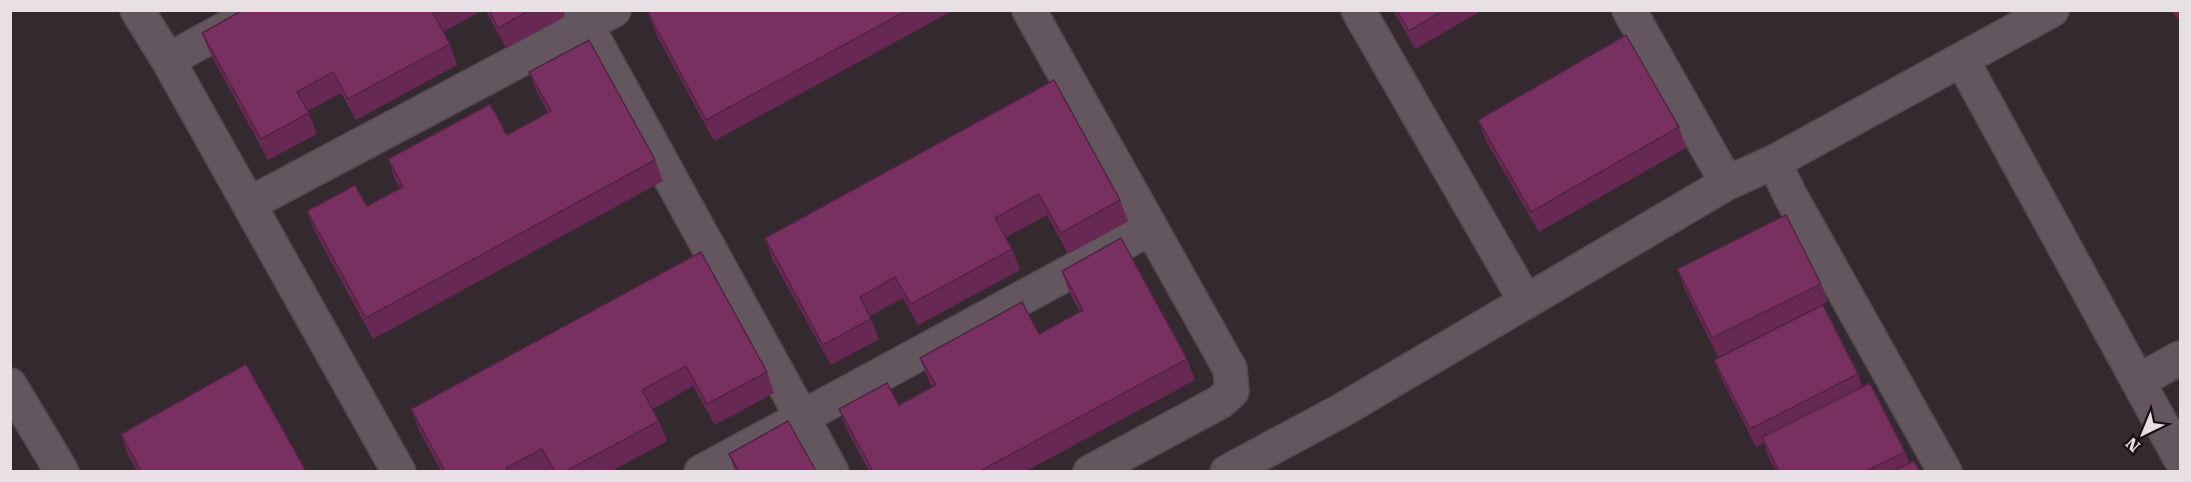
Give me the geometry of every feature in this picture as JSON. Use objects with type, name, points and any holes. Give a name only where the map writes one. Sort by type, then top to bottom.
[{"type":"street","points":[[137,10],[168,60],[399,471]]},
{"type":"street","points":[[168,60],[260,10]]},
{"type":"street","points":[[1029,10],[1230,369],[1232,391],[1220,402],[1090,471]]},
{"type":"street","points":[[1358,10],[1526,302]]},
{"type":"street","points":[[1629,10],[1727,183]]},
{"type":"street","points":[[1227,471],[1344,409],[1727,183],[1774,162],[2052,10]]},
{"type":"street","points":[[249,204],[593,15],[832,471]]},
{"type":"street","points":[[1962,60],[2181,458]]},
{"type":"street","points":[[1774,162],[1790,195],[1945,471]]},
{"type":"street","points":[[701,471],[1150,228]]},
{"type":"street","points":[[2139,381],[2181,358]]},
{"type":"street","points":[[10,385],[62,471]]},
{"type":"building","points":[[243,10],[437,10],[433,13],[450,44],[348,99],[333,72],[297,92],[309,113],[261,139],[202,33]]},
{"type":"building","points":[[489,10],[530,10],[498,28]]},
{"type":"building","points":[[653,10],[908,10],[706,120],[648,13]]},
{"type":"building","points":[[1397,10],[1444,10],[1409,31]]},
{"type":"building","points":[[1626,35],[1679,127],[1531,212],[1478,120]]},
{"type":"building","points":[[589,40],[655,160],[366,318],[307,211],[355,185],[367,206],[403,187],[388,159],[490,104],[507,135],[551,111],[529,72]]},
{"type":"building","points":[[1054,80],[1120,200],[1061,233],[1039,194],[995,218],[1012,249],[911,304],[895,277],[860,297],[871,319],[823,345],[765,238]]},
{"type":"building","points":[[1786,215],[1821,284],[1712,338],[1677,269]]},
{"type":"building","points":[[1121,238],[1187,359],[980,471],[873,471],[839,409],[887,383],[899,405],[936,385],[920,358],[1022,302],[1039,334],[1083,310],[1062,271]]},
{"type":"building","points":[[701,252],[767,372],[707,404],[686,366],[642,390],[659,421],[566,471],[555,471],[542,449],[506,468],[508,471],[445,471],[411,409]]},
{"type":"building","points":[[1823,305],[1858,374],[1750,429],[1714,360]]},
{"type":"building","points":[[246,364],[306,471],[141,471],[121,434]]},
{"type":"building","points":[[1870,383],[1905,452],[1866,471],[1779,471],[1762,437]]},
{"type":"building","points":[[788,421],[816,471],[739,471],[729,454]]},
{"type":"building","points":[[1914,461],[1920,471],[1893,471]]}]
